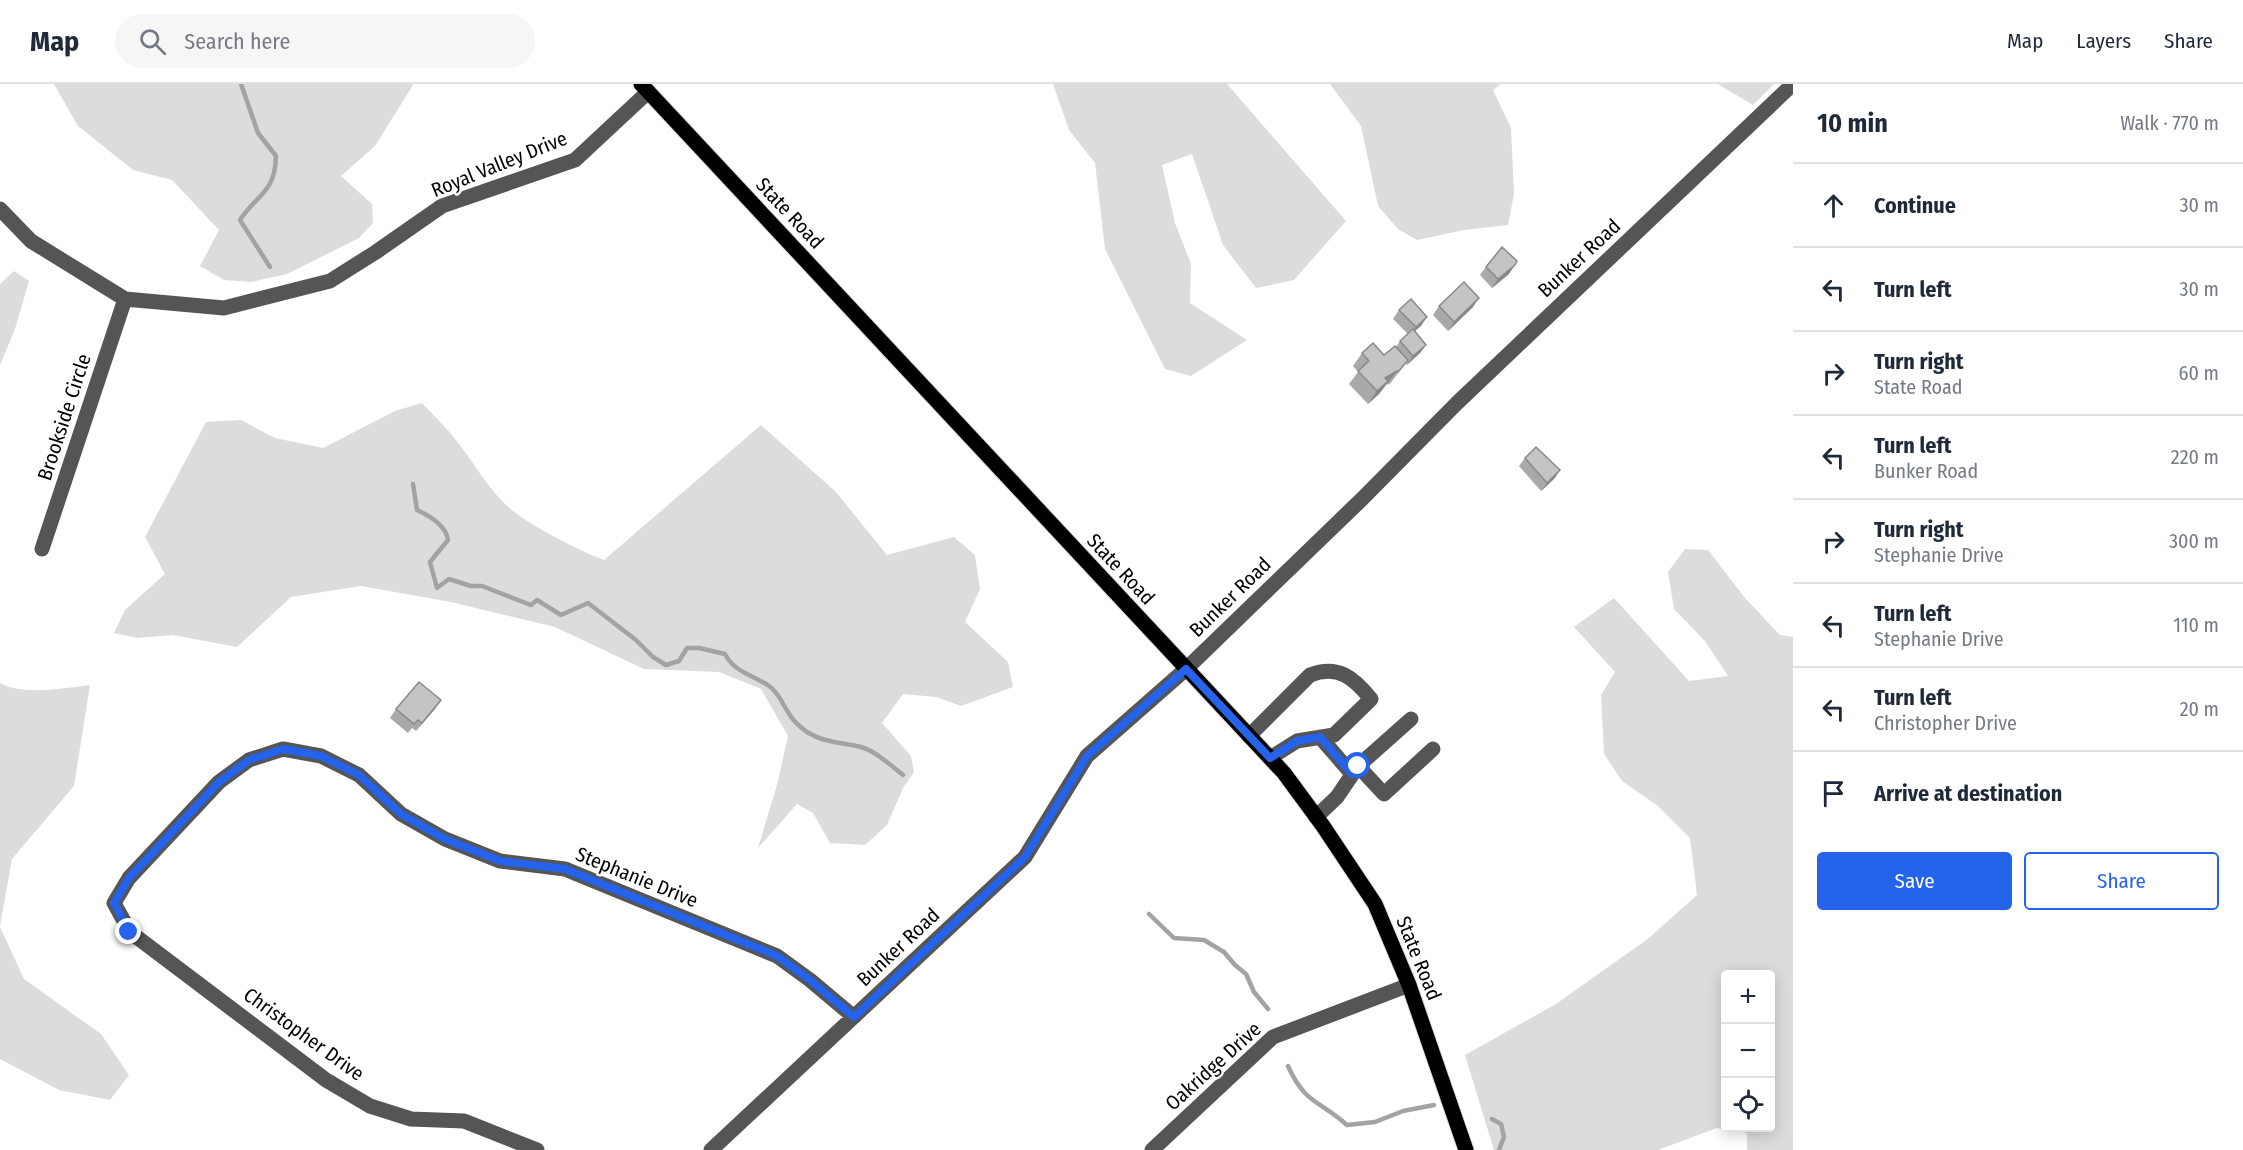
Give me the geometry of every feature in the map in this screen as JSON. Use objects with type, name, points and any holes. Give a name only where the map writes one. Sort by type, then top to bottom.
[{"type":"main road","name":"State Road","points":[[645,88],[1284,773],[1375,904],[1409,985],[1466,1150]]},
{"type":"street","name":"Bunker Road","points":[[711,1150],[1025,857],[1087,756],[1186,669],[1362,499],[1457,403],[1793,84]]},
{"type":"street","name":"Royal Valley Drive","points":[[0,209],[31,241],[125,299],[224,308],[330,281],[442,206],[575,160],[645,88]]},
{"type":"street","name":"Brookside Circle","points":[[42,549],[125,299]]},
{"type":"street","points":[[1249,736],[1310,675],[1323,670],[1345,674],[1359,684],[1371,699],[1334,735],[1297,741],[1270,758]]},
{"type":"street","points":[[1316,817],[1337,797],[1355,770],[1411,719]]},
{"type":"street","points":[[1320,737],[1384,794],[1433,749]]},
{"type":"street","name":"Stephanie Drive","points":[[114,903],[129,878],[219,782],[249,760],[283,749],[321,756],[359,775],[401,814],[445,839],[500,861],[565,869],[777,956],[854,1017]]},
{"type":"street","name":"Christopher Drive","points":[[114,903],[129,932],[334,1085],[370,1106],[411,1119],[464,1120],[537,1150]]},
{"type":"street","name":"Oakridge Drive","points":[[1152,1150],[1273,1037],[1409,985]]},
{"type":"shaded area","points":[[54,84],[413,85],[375,146],[341,176],[372,204],[373,223],[359,238],[287,274],[251,282],[224,280],[200,266],[219,230],[172,180],[133,170],[78,126]]},
{"type":"shaded area","points":[[1053,84],[1227,84],[1346,221],[1294,280],[1256,288],[1223,245],[1192,154],[1162,165],[1175,223],[1191,264],[1190,303],[1247,340],[1191,376],[1165,369],[1105,249],[1095,163],[1069,130]]},
{"type":"shaded area","points":[[1330,84],[1501,84],[1493,90],[1511,128],[1514,194],[1508,225],[1464,230],[1417,240],[1398,229],[1378,206],[1361,126]]},
{"type":"shaded area","points":[[1718,84],[1774,84],[1753,105]]},
{"type":"shaded area","points":[[14,271],[29,281],[15,329],[0,365],[0,284]]},
{"type":"shaded area","points":[[422,403],[465,451],[491,489],[512,510],[551,535],[604,560],[761,425],[836,492],[887,555],[954,537],[975,555],[980,589],[965,622],[1008,662],[1013,687],[961,706],[936,697],[903,694],[882,723],[911,756],[914,772],[903,788],[887,825],[865,845],[830,843],[813,813],[797,804],[758,848],[777,785],[788,736],[761,689],[719,672],[644,669],[555,627],[451,602],[361,586],[291,597],[237,647],[173,635],[137,638],[114,633],[125,610],[165,574],[145,537],[206,422],[241,420],[275,438],[323,448],[395,411]]},
{"type":"shaded area","points":[[1685,549],[1708,550],[1745,598],[1780,635],[1793,637],[1793,1150],[1747,1150],[1747,1133],[1741,1132],[1775,1132],[1775,970],[1721,970],[1721,1129],[1717,1128],[1658,1150],[1494,1150],[1465,1055],[1556,1004],[1649,938],[1697,895],[1690,838],[1658,806],[1622,781],[1604,754],[1601,695],[1615,672],[1574,627],[1614,598],[1689,681],[1728,676],[1705,641],[1674,609],[1668,572]]},
{"type":"shaded area","points":[[0,683],[32,690],[90,685],[74,786],[12,859],[0,926]]},
{"type":"shaded area","points":[[0,927],[24,979],[101,1034],[129,1075],[110,1100],[59,1090],[0,1059]]},
{"type":"building","points":[[1502,247],[1517,261],[1498,279],[1486,267]]},
{"type":"building","points":[[1464,282],[1479,298],[1454,322],[1439,306]]},
{"type":"building","points":[[1411,299],[1427,317],[1416,327],[1399,310]]},
{"type":"building","points":[[1413,329],[1426,345],[1413,356],[1400,341]]},
{"type":"building","points":[[1373,343],[1384,355],[1395,346],[1408,360],[1398,372],[1385,378],[1388,381],[1377,391],[1358,371],[1369,361],[1362,353]]},
{"type":"building","points":[[1536,447],[1560,470],[1547,483],[1525,458]]},
{"type":"building","points":[[419,682],[441,700],[422,723],[418,720],[414,724],[396,709]]},
{"type":"waterway","points":[[241,84],[258,133],[276,156],[275,168],[269,185],[240,220],[270,267]]},
{"type":"waterway","points":[[413,484],[417,510],[441,525],[447,535],[448,540],[430,562],[437,588],[449,579],[471,586],[482,586],[531,605],[537,600],[561,615],[588,603],[636,640],[653,657],[666,665],[679,661],[687,648],[699,648],[725,654],[739,669],[772,689],[792,718],[807,732],[827,740],[867,749],[903,775]]},
{"type":"waterway","points":[[1149,914],[1174,938],[1204,940],[1224,952],[1246,974],[1254,992],[1268,1009]]},
{"type":"waterway","points":[[1288,1066],[1300,1088],[1347,1125],[1375,1122],[1403,1111],[1434,1105]]},
{"type":"waterway","points":[[1492,1119],[1501,1124],[1504,1137],[1499,1150]]},
{"type":"route","points":[[129,932],[114,903],[129,878],[219,782],[249,760],[283,749],[321,756],[359,775],[401,814],[445,839],[500,861],[565,869],[777,956],[854,1017],[1025,857],[1087,756],[1186,669],[1270,758],[1297,741],[1320,737],[1352,774],[1358,766]]}]
